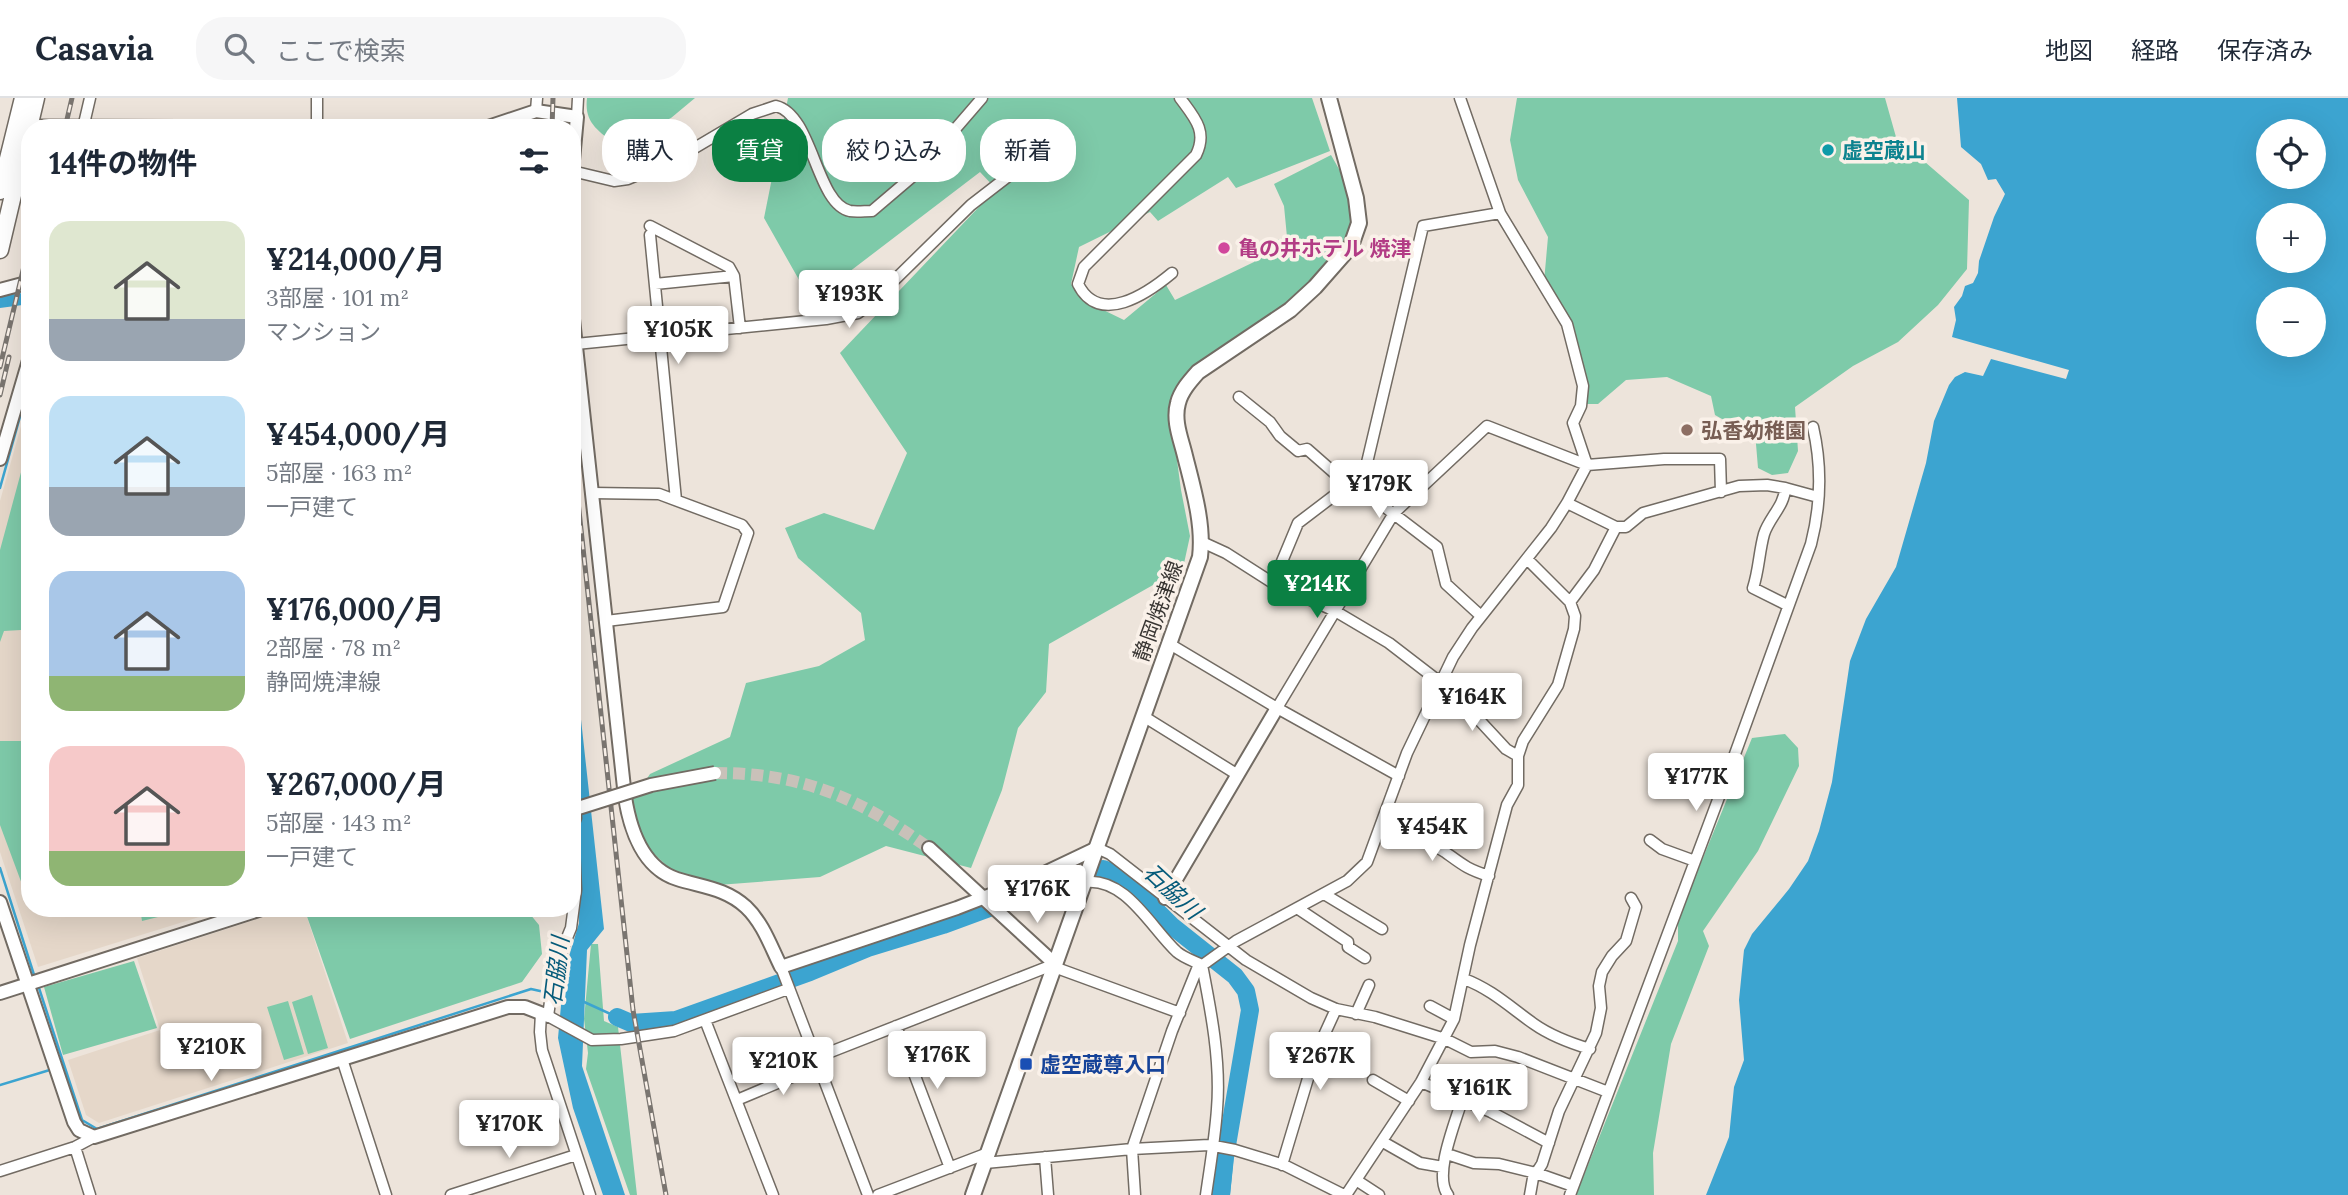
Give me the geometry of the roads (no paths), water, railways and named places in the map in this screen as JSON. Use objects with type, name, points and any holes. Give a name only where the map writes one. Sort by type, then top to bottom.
[{"type":"highway","points":[[0,191],[4,159],[23,98]]},
{"type":"highway","points":[[31,119],[36,98]]},
{"type":"highway","points":[[0,250],[21,162]]},
{"type":"main road","name":"静岡焼津線","points":[[974,1195],[1200,557],[1202,542],[1176,420],[1178,402],[1187,384],[1198,372],[1290,310],[1315,287],[1351,246],[1356,234],[1359,223],[1356,198],[1329,98]]},
{"type":"street","points":[[85,119],[90,98]]},
{"type":"street","points":[[317,98],[317,119]]},
{"type":"street","points":[[510,119],[536,105],[577,117],[578,98]]},
{"type":"street","points":[[581,173],[614,181],[628,179],[676,159],[752,114],[776,106],[791,113],[797,122],[826,185],[837,202],[848,211],[872,211],[919,171],[982,98]]},
{"type":"street","points":[[1172,273],[1153,289],[1126,302],[1111,305],[1089,299],[1078,284],[1084,267],[1196,155],[1202,131],[1180,98]]},
{"type":"street","points":[[1136,1195],[1132,1149],[1172,1031],[1197,970],[1229,945],[1357,874],[1373,852],[1408,753],[1453,657],[1567,503],[1587,465],[1573,423],[1581,406],[1583,386],[1567,324],[1500,213],[1460,98]]},
{"type":"street","points":[[521,115],[523,119]]},
{"type":"street","points":[[581,344],[827,319],[858,313],[971,205],[1001,182]]},
{"type":"street","points":[[1361,488],[1423,226],[1500,213]]},
{"type":"street","points":[[676,500],[650,230],[729,267],[734,276],[740,328]]},
{"type":"street","points":[[655,284],[734,276]]},
{"type":"street","points":[[0,290],[21,284]]},
{"type":"street","points":[[0,459],[21,388]]},
{"type":"street","points":[[581,391],[629,823],[636,839],[651,860],[667,875],[720,890],[746,907],[764,932],[781,967],[868,1195]]},
{"type":"street","points":[[1239,397],[1270,422],[1280,436],[1298,451],[1307,449],[1348,485]]},
{"type":"street","points":[[1166,898],[1394,513],[1487,426],[1587,465],[1664,459],[1720,459],[1721,492]]},
{"type":"street","points":[[1447,1154],[1474,1163],[1499,1164],[1536,1173],[1572,1190],[1811,544],[1816,523],[1820,466],[1814,427]]},
{"type":"street","points":[[1273,583],[1298,523],[1348,485],[1356,485],[1437,547],[1446,584],[1481,616]]},
{"type":"street","points":[[1567,503],[1615,527],[1626,527],[1643,513],[1739,486],[1767,485],[1818,497]]},
{"type":"street","points":[[1785,488],[1785,496],[1764,533],[1753,588],[1787,605]]},
{"type":"street","points":[[592,493],[659,494],[742,525],[748,533],[723,607],[607,621]]},
{"type":"street","points":[[1570,602],[1594,570],[1615,527]]},
{"type":"street","points":[[1202,542],[1226,553],[1273,583],[1335,611],[1389,643],[1468,708],[1506,748],[1518,756]]},
{"type":"street","points":[[877,1195],[950,1168],[986,1158],[1045,1157],[1132,1149],[1214,1146],[1282,1165],[1345,1195],[1421,1082],[1454,1018],[1470,945],[1507,805],[1518,785],[1518,756],[1527,734],[1558,685],[1574,629],[1575,616],[1570,602],[1527,559]]},
{"type":"street","points":[[1168,643],[1399,776]]},
{"type":"street","points":[[1143,716],[1238,775]]},
{"type":"street","points":[[581,807],[651,785],[715,773]]},
{"type":"street","points":[[1382,825],[1427,843],[1468,869],[1489,876]]},
{"type":"street","points":[[1650,840],[1662,849],[1695,861]]},
{"type":"street","points":[[929,848],[1054,965],[1180,1013]]},
{"type":"street","points":[[781,967],[985,900],[1095,854],[1110,855],[1266,973],[1336,1009],[1375,1017],[1445,1039],[1471,1052],[1495,1051],[1518,1057],[1608,1091]]},
{"type":"street","points":[[1085,880],[1098,880],[1107,884],[1149,919],[1176,951],[1202,965]]},
{"type":"street","points":[[1324,894],[1382,929]]},
{"type":"street","points":[[1530,1195],[1533,1178],[1542,1164],[1559,1111],[1596,1033],[1601,1008],[1599,986],[1602,972],[1626,941],[1636,906],[1631,898]]},
{"type":"street","points":[[0,902],[75,1122],[79,1130],[94,1137]]},
{"type":"street","points":[[1297,908],[1348,942],[1348,947],[1365,958]]},
{"type":"street","points":[[0,993],[237,917]]},
{"type":"street","points":[[572,917],[571,928],[555,967],[550,1001],[540,1032],[542,1051],[590,1195]]},
{"type":"street","points":[[737,1100],[896,1026],[1054,965]]},
{"type":"street","points":[[1202,965],[1214,1037],[1217,1078],[1214,1146],[1206,1195]]},
{"type":"street","points":[[1464,979],[1490,991],[1552,1035],[1590,1049]]},
{"type":"street","points":[[1356,1014],[1369,985]]},
{"type":"street","points":[[0,1171],[75,1147],[94,1137],[508,1007],[525,1007],[544,1014],[592,1040],[621,1039],[674,1031],[788,989]]},
{"type":"street","points":[[1430,1006],[1454,1018]]},
{"type":"street","points":[[1282,1165],[1315,1055],[1336,1009]]},
{"type":"street","points":[[705,1020],[774,1195]]},
{"type":"street","points":[[896,1026],[950,1168]]},
{"type":"street","points":[[342,1059],[386,1195]]},
{"type":"street","points":[[1373,1080],[1409,1101]]},
{"type":"street","points":[[1421,1082],[1512,1122],[1549,1143]]},
{"type":"street","points":[[1448,1195],[1442,1184],[1443,1167],[1462,1101]]},
{"type":"street","points":[[1383,1142],[1419,1163],[1443,1167]]},
{"type":"street","points":[[75,1147],[90,1195]]},
{"type":"street","points":[[451,1195],[576,1155]]},
{"type":"street","points":[[1045,1157],[1048,1195]]},
{"type":"street","points":[[1356,1180],[1379,1195]]},
{"type":"water","points":[[1957,98],[2348,98],[2348,1195],[1706,1195],[1729,1137],[1734,1087],[1744,1060],[1739,1000],[1744,950],[1752,934],[1808,861],[1819,831],[1832,782],[1850,661],[1866,619],[1896,567],[1926,463],[1934,421],[1949,385],[1955,377],[1965,372],[1983,376],[1991,359],[2066,379],[2069,370],[1952,337],[1956,320],[1954,307],[1965,286],[1973,283],[1978,273],[1979,261],[1994,217],[2005,194],[1996,179],[1988,180],[1981,164],[1961,147]]},
{"type":"water","points":[[21,293],[21,305],[0,308],[0,296]]},
{"type":"water","points":[[581,719],[604,929],[587,950],[582,1066],[625,1195],[603,1195],[573,1108],[558,1038],[564,973],[579,923]]},
{"type":"water","points":[[1218,1150],[1234,1154],[1230,1195],[1213,1195]]},
{"type":"waterway","points":[[0,488],[21,413]]},
{"type":"waterway","points":[[0,868],[35,978]]},
{"type":"waterway","name":"石脇川","points":[[617,1017],[631,1023],[676,1020],[810,972],[868,948],[1103,869],[1122,876],[1172,926],[1235,976],[1246,991],[1250,1010],[1221,1195]]},
{"type":"waterway","points":[[38,985],[82,1120],[97,1129],[531,989],[549,993]]},
{"type":"waterway","points":[[582,1001],[617,1017]]},
{"type":"waterway","points":[[0,1085],[53,1069]]},
{"type":"tunnel","points":[[715,773],[776,778],[829,792],[878,815],[929,848]]},
{"type":"railway","points":[[67,119],[72,98]]},
{"type":"railway","points":[[552,119],[553,98]]},
{"type":"railway","points":[[0,367],[21,279]]},
{"type":"railway","points":[[0,395],[9,357]]},
{"type":"railway","points":[[581,529],[633,1010],[666,1195]]},
{"type":"place","name":"虚空蔵山","points":[[1828,150]]},
{"type":"place","name":"亀の井ホテル 焼津","points":[[1224,248]]},
{"type":"place","name":"弘香幼稚園","points":[[1687,430]]},
{"type":"place","name":"虚空蔵尊入口","points":[[1026,1064]]}]
